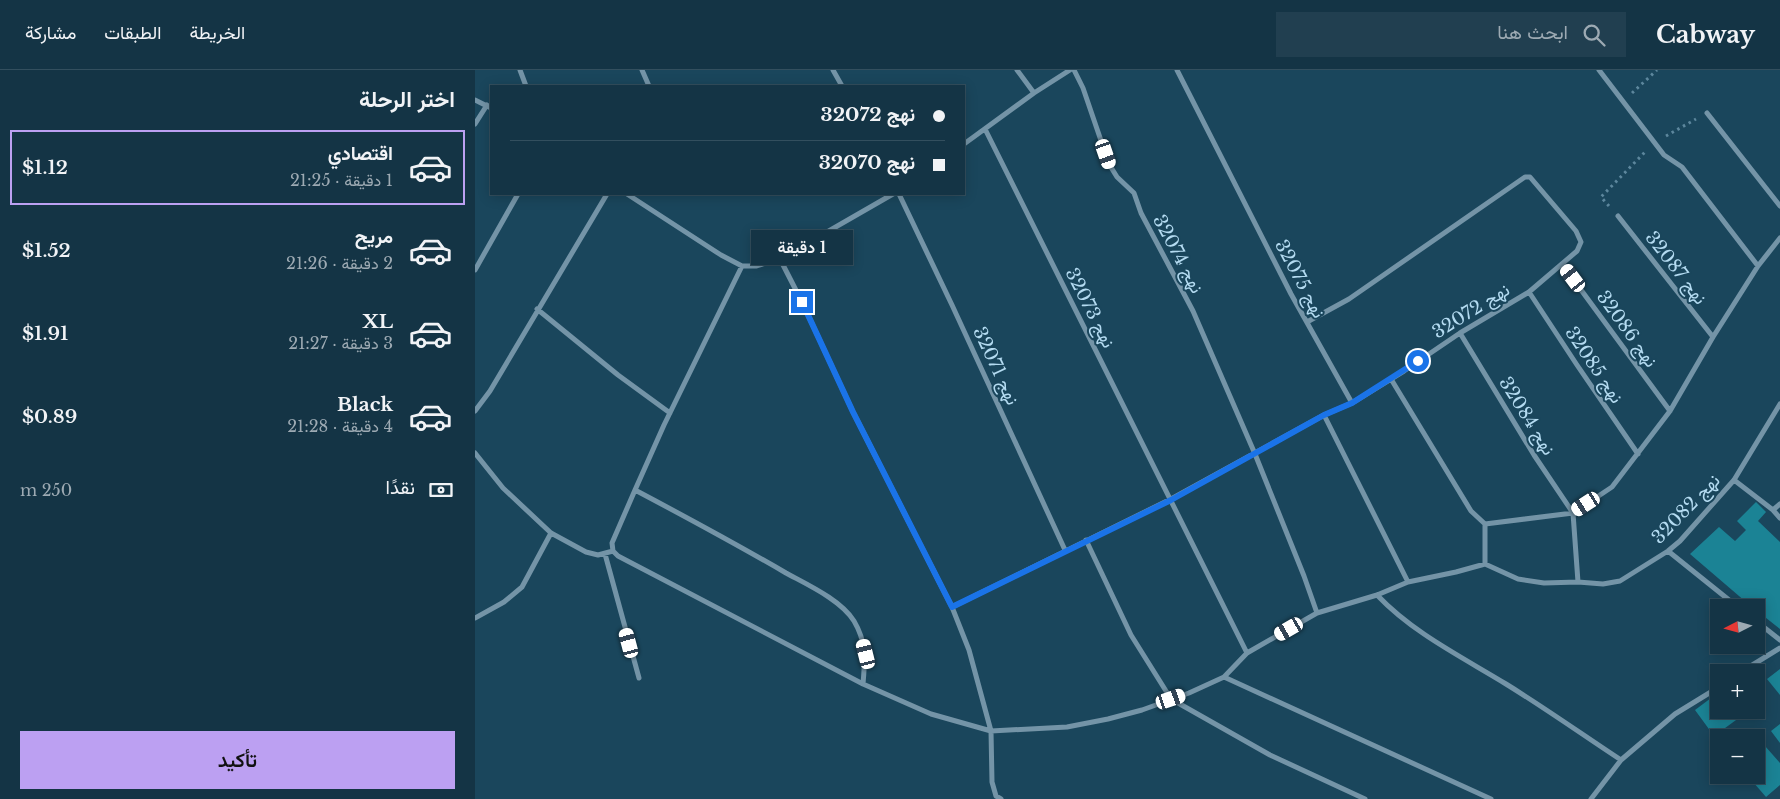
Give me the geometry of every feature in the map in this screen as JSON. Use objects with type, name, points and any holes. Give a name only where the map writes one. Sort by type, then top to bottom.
[{"type":"street","points":[[520,70],[526,85]]},
{"type":"street","points":[[642,70],[649,85]]},
{"type":"street","points":[[833,70],[841,85]]},
{"type":"street","points":[[1017,70],[1034,93]]},
{"type":"street","points":[[965,143],[1034,93],[1070,70]]},
{"type":"street","name":"نهج 32074","points":[[1074,70],[1083,88],[1109,164],[1117,176],[1134,193],[1144,219],[1193,311],[1255,454],[1317,613]]},
{"type":"street","name":"نهج 32075","points":[[1177,70],[1307,322],[1352,403]]},
{"type":"street","points":[[1599,70],[1664,155],[1682,167],[1758,266]]},
{"type":"street","points":[[475,100],[489,107],[475,124]]},
{"type":"street","points":[[1707,113],[1780,206]]},
{"type":"street","name":"نهج 32073","points":[[985,129],[1247,653]]},
{"type":"street","name":"نهج 32072","points":[[1307,322],[1349,299],[1527,177],[1530,177],[1576,231],[1581,242],[1577,251],[1529,292],[1460,333],[1352,403]]},
{"type":"street","points":[[475,270],[517,195]]},
{"type":"street","points":[[475,410],[490,391],[606,195]]},
{"type":"street","points":[[629,195],[721,256],[742,266],[757,266],[780,259],[891,195]]},
{"type":"street","name":"نهج 32071","points":[[899,195],[1065,550]]},
{"type":"street","name":"نهج 32087","points":[[1618,216],[1713,336]]},
{"type":"street","points":[[1485,524],[1573,513],[1611,488],[1670,411],[1713,336],[1758,266],[1780,238]]},
{"type":"street","points":[[780,259],[853,412],[952,607],[969,650],[991,731],[992,782],[996,796],[1001,799]]},
{"type":"street","name":"نهج 32086","points":[[1562,264],[1670,411]]},
{"type":"street","points":[[742,266],[670,413],[635,490],[612,543],[613,551],[618,556],[863,684],[931,714],[991,731],[1067,727],[1143,710],[1189,693],[1224,677],[1247,653],[1317,613],[1377,595],[1409,582],[1485,564],[1485,524],[1471,511],[1391,379]]},
{"type":"street","name":"نهج 32085","points":[[1529,292],[1638,454]]},
{"type":"street","points":[[537,310],[618,375],[670,413]]},
{"type":"street","name":"نهج 32084","points":[[1460,333],[1534,454],[1573,513]]},
{"type":"street","points":[[952,607],[1065,550],[1171,500],[1324,415],[1352,403]]},
{"type":"street","name":"نهج 32082","points":[[1485,564],[1518,579],[1544,583],[1578,582],[1603,584],[1620,581],[1668,551],[1680,541],[1735,480],[1780,404]]},
{"type":"street","points":[[1324,415],[1409,582]]},
{"type":"street","points":[[475,453],[503,488],[551,533],[586,552],[598,555],[613,551]]},
{"type":"street","points":[[1735,480],[1773,510],[1780,518]]},
{"type":"street","points":[[635,490],[834,601],[853,620],[861,636],[866,654],[863,684]]},
{"type":"street","points":[[1773,510],[1780,504]]},
{"type":"street","points":[[1573,513],[1578,582]]},
{"type":"street","points":[[475,618],[503,602],[522,587],[551,533]]},
{"type":"street","points":[[1086,540],[1131,635],[1171,699],[1270,755],[1365,799]]},
{"type":"street","points":[[1668,551],[1728,599]]},
{"type":"street","points":[[605,554],[639,678]]},
{"type":"street","points":[[1377,595],[1413,627],[1517,691],[1621,760]]},
{"type":"street","points":[[1765,628],[1780,640]]},
{"type":"street","points":[[1754,664],[1780,648]]},
{"type":"street","points":[[1224,677],[1491,799]]},
{"type":"street","points":[[1591,799],[1621,760],[1675,714],[1710,693]]},
{"type":"path","points":[[1622,102],[1657,70]]},
{"type":"path","points":[[1618,216],[1601,197],[1654,143],[1707,113]]},
{"type":"building","points":[[1756,502],[1766,512],[1758,521],[1780,542],[1780,629],[1765,617],[1765,599],[1742,599],[1690,554],[1719,527],[1735,541],[1746,530],[1737,521]]},
{"type":"building","points":[[1780,669],[1780,695],[1767,679]]},
{"type":"building","points":[[1710,699],[1710,719],[1737,719],[1724,729],[1710,729],[1710,731],[1695,710]]},
{"type":"building","points":[[1780,724],[1780,743],[1771,731]]},
{"type":"building","points":[[1765,746],[1780,763],[1780,785],[1766,797],[1755,784],[1765,784]]},
{"type":"route","points":[[802,302],[853,412],[952,607],[1171,500],[1324,415],[1352,403],[1418,361]]}]
